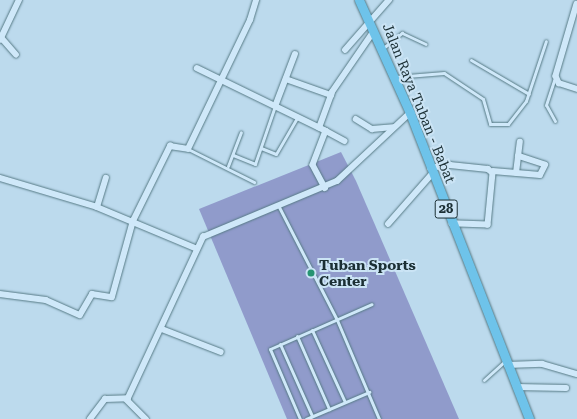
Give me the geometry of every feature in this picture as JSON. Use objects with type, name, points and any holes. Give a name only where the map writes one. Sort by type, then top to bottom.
[{"type":"highway","name":"Jalan Raya Tuban - Babat","points":[[359,0],[370,21],[410,113],[431,171],[529,419]]},
{"type":"street","points":[[16,54],[0,38],[2,29],[18,0]]},
{"type":"street","points":[[0,294],[46,300],[80,315],[92,294],[112,297],[133,221],[170,146],[188,149],[223,79],[256,0]]},
{"type":"street","points":[[345,50],[389,0]]},
{"type":"street","points":[[577,4],[556,76],[559,83],[577,89]]},
{"type":"street","points":[[319,128],[331,95],[374,30]]},
{"type":"street","points":[[276,104],[295,54]]},
{"type":"street","points":[[196,68],[276,104],[345,141]]},
{"type":"street","points":[[286,79],[331,95]]},
{"type":"street","points":[[127,400],[162,329],[195,248],[203,237],[324,188],[347,174],[393,127],[410,113]]},
{"type":"street","points":[[356,119],[372,129],[393,127]]},
{"type":"street","points":[[324,188],[313,165],[326,131]]},
{"type":"street","points":[[516,173],[520,142]]},
{"type":"street","points":[[388,224],[431,171],[450,165],[539,176],[545,165],[518,156]]},
{"type":"street","points":[[452,224],[488,225],[492,171]]},
{"type":"street","points":[[0,178],[97,207],[195,248]]},
{"type":"street","points":[[97,207],[106,178]]},
{"type":"street","points":[[162,329],[221,352]]},
{"type":"street","points":[[507,363],[542,364],[577,374]]},
{"type":"street","points":[[516,387],[566,388]]},
{"type":"street","points":[[90,419],[103,400],[127,400],[146,419]]},
{"type":"lane","points":[[382,50],[402,33],[426,44]]},
{"type":"lane","points":[[395,77],[444,73],[483,99],[488,121],[494,125],[512,122],[529,94],[546,42]]},
{"type":"lane","points":[[471,60],[529,94]]},
{"type":"lane","points":[[555,121],[546,105],[556,76]]},
{"type":"lane","points":[[233,155],[255,164],[276,104]]},
{"type":"lane","points":[[261,148],[276,154],[298,116]]},
{"type":"lane","points":[[228,166],[241,132]]},
{"type":"lane","points":[[188,149],[228,166],[254,182]]},
{"type":"lane","points":[[279,207],[337,320],[369,392],[379,419]]},
{"type":"lane","points":[[300,419],[270,351],[280,344],[297,336],[372,304]]},
{"type":"lane","points":[[312,330],[345,402]]},
{"type":"lane","points":[[297,336],[329,409]]},
{"type":"lane","points":[[280,344],[312,416]]},
{"type":"lane","points":[[484,380],[507,363]]},
{"type":"lane","points":[[306,419],[369,392]]},
{"type":"shaded area","name":"Tuban Sports Center","points":[[341,152],[356,181],[459,419],[287,419],[199,209]]},
{"type":"place","name":"Tuban Sports Center","points":[[311,273]]}]
